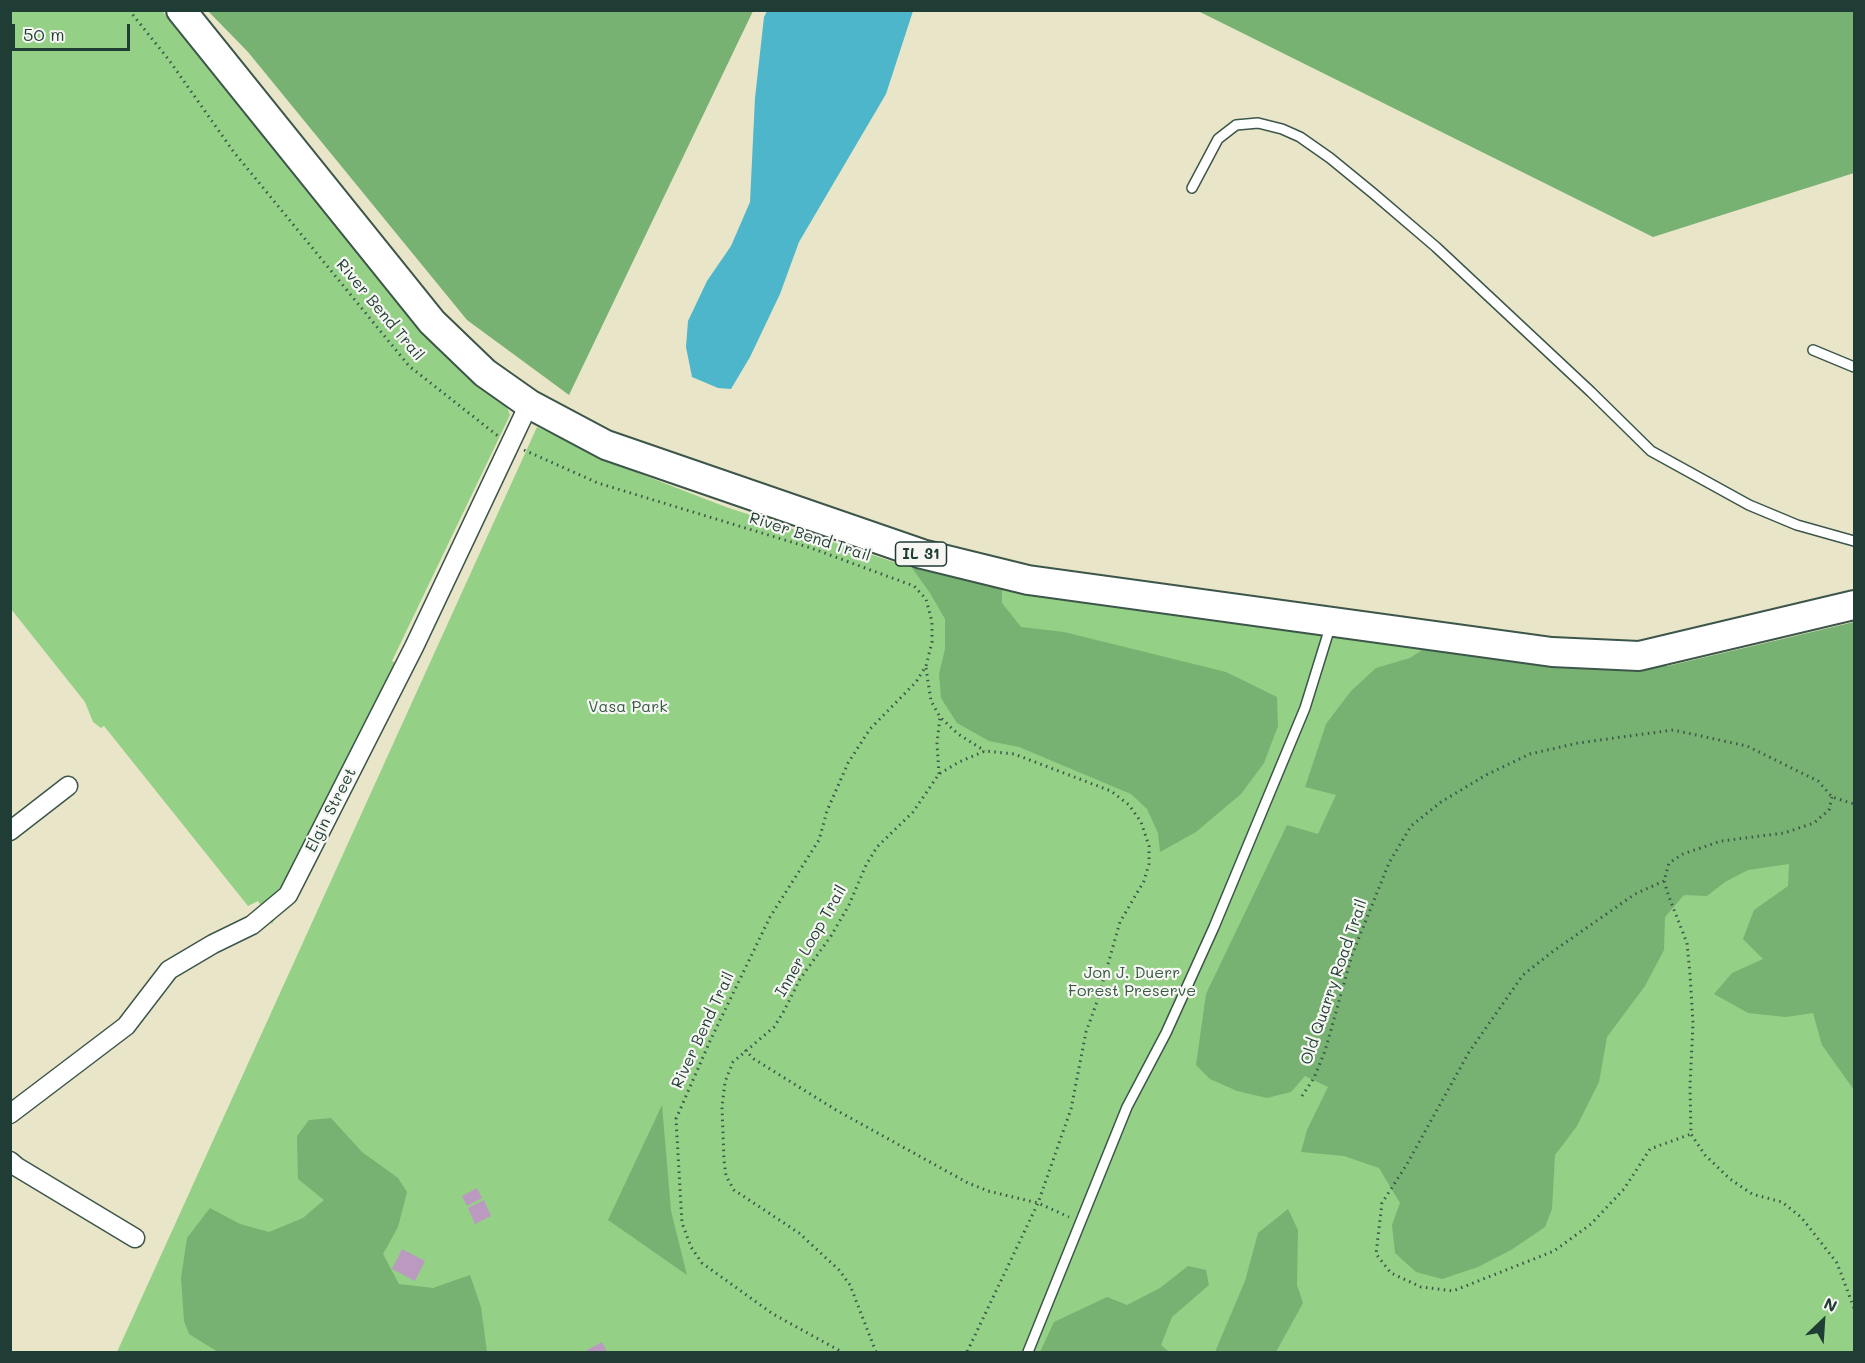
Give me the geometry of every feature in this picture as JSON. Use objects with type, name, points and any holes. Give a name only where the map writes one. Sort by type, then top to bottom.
[{"type":"main road","name":"IL 31","points":[[181,10],[432,322],[485,373],[529,404],[606,445],[921,554],[1028,580],[1552,652],[1639,656],[1854,605]]},
{"type":"street","name":"Elgin Street","points":[[10,1114],[126,1026],[169,970],[213,944],[252,925],[288,895],[414,647],[529,404]]},
{"type":"street","points":[[10,831],[68,786]]},
{"type":"street","points":[[10,1161],[135,1238]]},
{"type":"lane","points":[[1192,188],[1218,140],[1236,125],[1258,123],[1282,129],[1300,137],[1330,158],[1436,247],[1651,451],[1749,505],[1797,525],[1854,540]]},
{"type":"lane","points":[[1813,350],[1854,367]]},
{"type":"lane","points":[[1028,1353],[1127,1107],[1166,1033],[1214,927],[1305,708],[1332,622]]},
{"type":"path","name":"River Bend Trail","points":[[129,10],[169,60],[233,151],[409,366],[510,445],[536,454],[598,483],[811,548],[914,586],[926,599],[932,622],[932,642],[926,666],[916,682],[870,729],[848,763],[827,812],[819,840],[770,917],[710,1041],[676,1119],[682,1222],[691,1247],[702,1263],[773,1314],[842,1353]]},
{"type":"path","points":[[926,666],[931,701],[940,717],[958,734],[986,751]]},
{"type":"path","points":[[939,774],[937,743],[940,717]]},
{"type":"path","name":"Old Quarry Road Trail","points":[[1302,1096],[1314,1078],[1325,1051],[1352,955],[1389,863],[1411,826],[1441,802],[1485,775],[1530,754],[1578,743],[1673,730],[1747,746],[1818,781],[1832,797],[1854,804]]},
{"type":"path","name":"Inner Loop Trail","points":[[876,1353],[850,1285],[839,1270],[799,1233],[734,1190],[726,1176],[722,1107],[725,1082],[733,1062],[774,1027],[800,979],[843,916],[866,865],[877,848],[913,812],[939,774],[959,762],[986,751],[1014,754],[1111,791],[1129,805],[1141,822],[1149,846],[1149,864],[1144,881],[1120,922],[1086,1032],[1071,1109],[1038,1203],[968,1353]]},
{"type":"path","points":[[1832,797],[1829,810],[1814,823],[1784,833],[1721,841],[1683,854],[1669,863],[1664,881],[1687,943],[1693,1023],[1690,1086],[1691,1134],[1706,1155],[1730,1179],[1752,1194],[1782,1202],[1801,1217],[1837,1263],[1854,1308]]},
{"type":"path","points":[[1664,881],[1635,894],[1523,975],[1469,1052],[1407,1164],[1382,1203],[1376,1254],[1392,1273],[1421,1287],[1453,1291],[1554,1251],[1592,1224],[1624,1189],[1650,1149],[1691,1134]]},
{"type":"path","points":[[745,1050],[754,1059],[837,1110],[968,1183],[988,1191],[1038,1203],[1081,1222]]},
{"type":"green space","points":[[11,11],[162,11],[504,400],[510,415],[392,661],[399,665],[272,924],[258,901],[248,906],[104,726],[101,728],[93,722],[85,702],[11,609]]},
{"type":"green space","points":[[208,11],[753,11],[569,395],[467,320],[248,52]]},
{"type":"green space","points":[[1198,11],[1854,11],[1854,173],[1653,237]]},
{"type":"green space","name":"Jon J. Duerr Forest Preserve","points":[[537,427],[633,471],[726,507],[912,568],[1068,601],[1572,666],[1668,666],[1738,650],[1854,704],[1854,1352],[117,1352]]},
{"type":"green space","points":[[912,568],[1002,587],[1002,603],[1021,627],[1064,632],[1226,672],[1277,697],[1278,726],[1264,763],[1241,794],[1196,832],[1160,852],[1158,833],[1147,809],[1131,794],[1019,747],[989,741],[957,723],[941,698],[939,674],[945,649],[945,619]]},
{"type":"green space","points":[[1854,622],[1854,1090],[1822,1045],[1813,1013],[1786,1017],[1748,1013],[1714,994],[1732,973],[1763,959],[1743,939],[1754,910],[1788,886],[1789,864],[1748,870],[1725,882],[1707,896],[1684,895],[1665,917],[1664,950],[1645,986],[1607,1037],[1599,1082],[1577,1126],[1555,1155],[1552,1209],[1545,1227],[1511,1250],[1478,1267],[1442,1279],[1416,1272],[1395,1253],[1392,1225],[1400,1203],[1379,1168],[1344,1156],[1301,1152],[1307,1130],[1328,1087],[1305,1076],[1291,1092],[1267,1098],[1237,1091],[1210,1079],[1196,1065],[1206,994],[1287,825],[1318,834],[1336,795],[1305,787],[1326,724],[1351,691],[1376,668],[1410,658],[1427,647],[1572,666],[1668,666]]},
{"type":"green space","points":[[662,1105],[671,1211],[687,1275],[608,1220]]},
{"type":"green space","points":[[331,1118],[362,1152],[398,1178],[407,1192],[398,1227],[383,1254],[399,1284],[433,1288],[470,1275],[481,1307],[487,1352],[218,1352],[189,1334],[184,1321],[181,1278],[187,1238],[210,1208],[240,1224],[269,1232],[303,1218],[324,1200],[298,1179],[297,1136],[309,1120]]},
{"type":"green space","points":[[1288,1209],[1298,1230],[1297,1285],[1303,1303],[1276,1352],[1215,1352],[1245,1281],[1258,1233]]},
{"type":"green space","points":[[1188,1266],[1206,1270],[1209,1285],[1172,1317],[1161,1345],[1169,1352],[1040,1352],[1054,1322],[1107,1297],[1127,1305],[1160,1288]]},
{"type":"water","points":[[767,11],[913,11],[886,94],[799,242],[780,294],[750,357],[731,389],[718,388],[692,377],[686,347],[688,321],[707,281],[731,246],[750,202],[755,98],[764,17]]},
{"type":"building","points":[[477,1188],[482,1198],[467,1206],[462,1196]]},
{"type":"building","points":[[484,1200],[491,1216],[475,1224],[468,1208]]},
{"type":"building","points":[[402,1249],[425,1261],[415,1281],[392,1269]]},
{"type":"building","points":[[602,1342],[607,1352],[588,1352],[587,1350]]},
{"type":"park label","name":"Vasa Park","points":[[628,707]]}]
